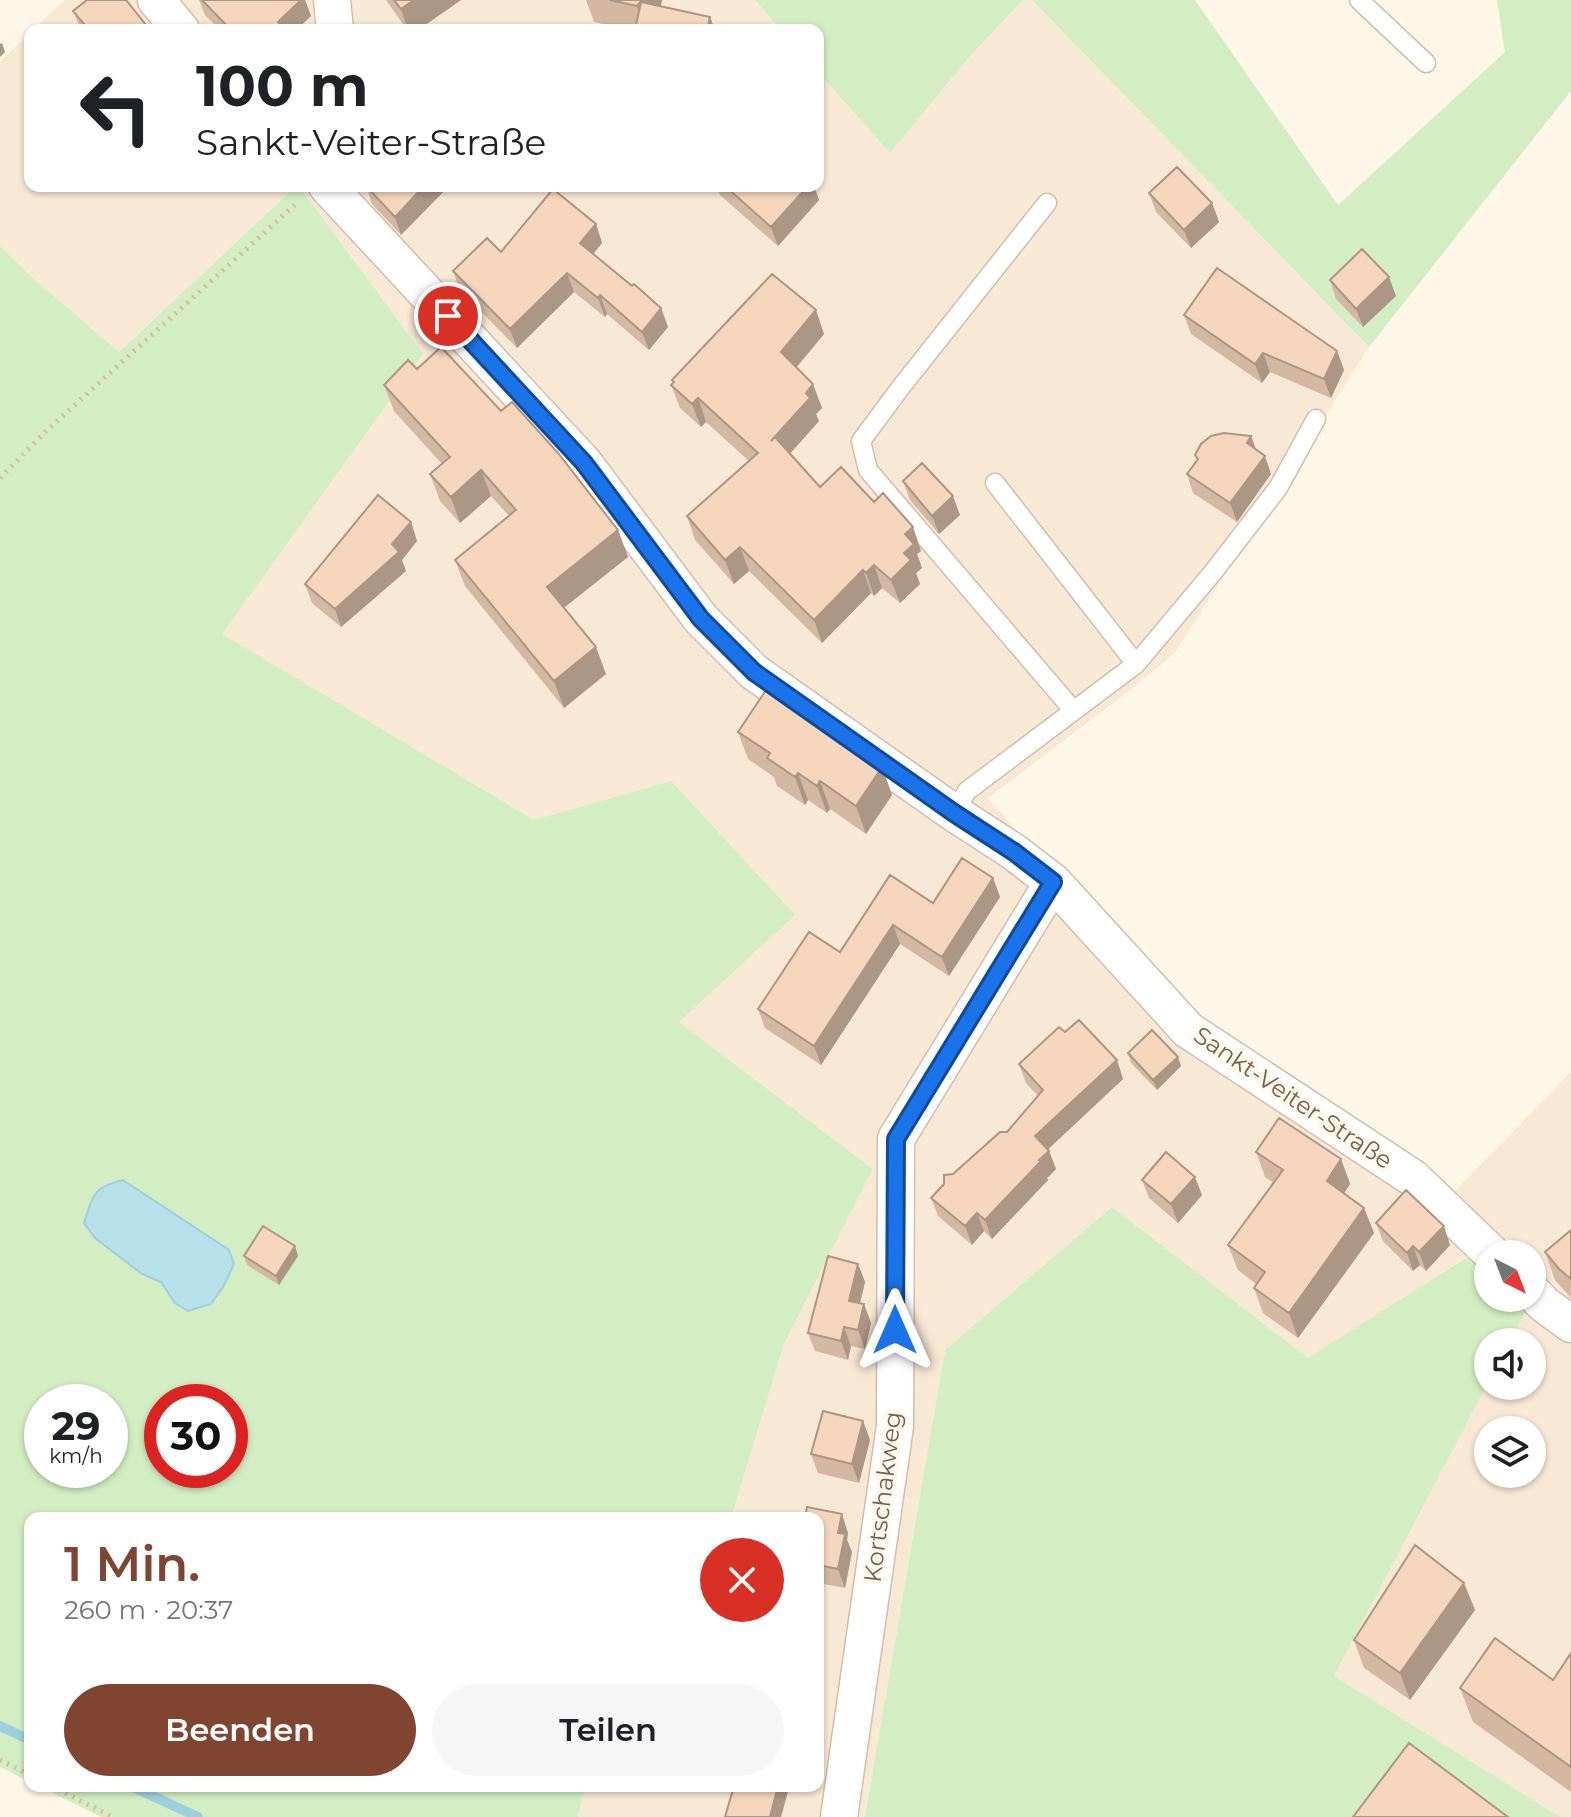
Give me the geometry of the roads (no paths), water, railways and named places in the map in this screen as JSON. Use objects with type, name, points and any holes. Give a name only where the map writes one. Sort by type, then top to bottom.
[{"type":"street","points":[[156,0],[176,24]]},
{"type":"street","points":[[332,0],[334,24]]},
{"type":"street","name":"Sankt-Veiter-Straße","points":[[316,192],[584,463],[701,619],[754,672],[1053,882],[1188,1030],[1413,1178],[1477,1240]]},
{"type":"street","name":"Kortschakweg","points":[[839,1817],[895,1426],[896,1139],[1053,882]]},
{"type":"street","points":[[1546,1306],[1571,1324]]},
{"type":"lane","points":[[1359,0],[1426,63]]},
{"type":"lane","points":[[1047,203],[861,441],[868,470],[1073,710]]},
{"type":"lane","points":[[954,813],[967,791],[1136,664],[1278,488],[1316,419]]},
{"type":"lane","points":[[995,483],[1136,664]]},
{"type":"water","points":[[123,1180],[229,1250],[234,1264],[211,1304],[188,1311],[175,1303],[161,1282],[142,1274],[95,1238],[84,1223],[100,1189]]},
{"type":"waterway","points":[[0,1726],[24,1737]]},
{"type":"waterway","points":[[144,1792],[198,1817]]}]
